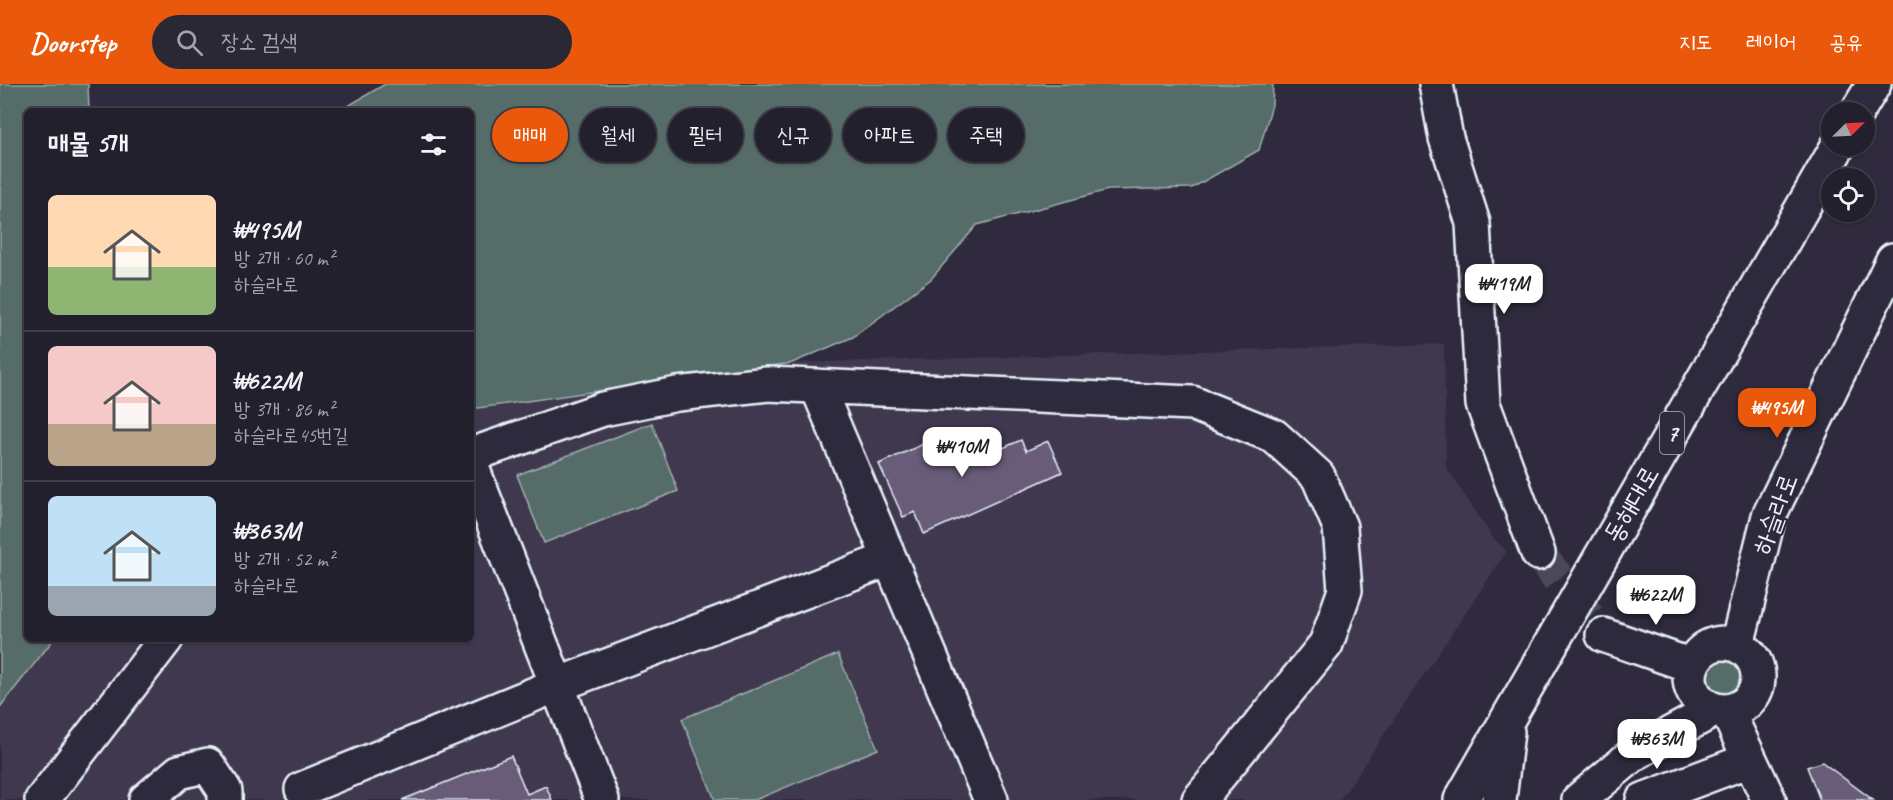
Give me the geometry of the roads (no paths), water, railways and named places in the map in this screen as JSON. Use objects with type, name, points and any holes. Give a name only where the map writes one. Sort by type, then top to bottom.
[{"type":"street","points":[[1436,84],[1446,138],[1473,223],[1483,404],[1538,553]]},
{"type":"street","points":[[1863,102],[1874,84]]},
{"type":"street","name":"동해대로","points":[[1461,800],[1832,156]]},
{"type":"street","name":"하슬라로","points":[[1737,645],[1769,516],[1893,260]]},
{"type":"street","points":[[474,453],[603,409],[677,394],[768,384],[1192,403],[1274,436],[1318,476],[1340,527],[1345,590],[1326,644],[1199,800]]},
{"type":"street","points":[[817,386],[990,800]]},
{"type":"street","points":[[474,473],[602,800]]},
{"type":"street","points":[[302,789],[557,685],[889,559]]},
{"type":"street","points":[[1603,635],[1692,666]]},
{"type":"street","points":[[42,800],[164,642]]},
{"type":"street","points":[[1579,800],[1635,753],[1720,710],[1741,707],[1749,700],[1758,681],[1754,659],[1737,645],[1726,642],[1705,648],[1692,666],[1692,687],[1704,705],[1720,710]]},
{"type":"street","points":[[1720,710],[1736,764],[1769,800]]},
{"type":"street","points":[[1442,800],[1508,721]]},
{"type":"street","points":[[1499,800],[1508,721]]},
{"type":"street","points":[[1644,800],[1736,764]]},
{"type":"street","points":[[1687,800],[1736,764]]},
{"type":"street","points":[[146,800],[179,772],[208,765],[225,791],[225,800]]},
{"type":"tunnel","points":[[1538,553],[1603,635]]}]
